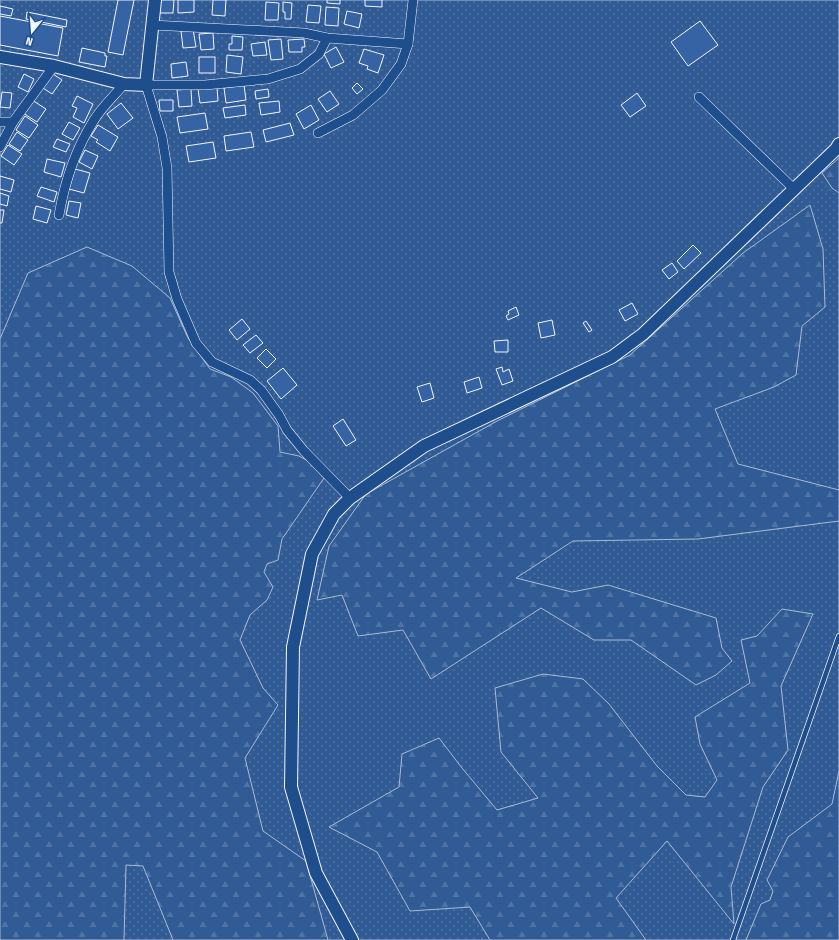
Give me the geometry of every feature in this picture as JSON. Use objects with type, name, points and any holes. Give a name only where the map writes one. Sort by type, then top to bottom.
[{"type":"street","points":[[155,0],[146,85],[162,137],[167,168],[169,272],[177,299],[196,343],[212,362],[250,380],[260,390],[279,415],[287,430],[304,451],[350,498]]},
{"type":"street","points":[[318,133],[353,115],[382,90],[401,64],[408,44],[413,0]]},
{"type":"street","points":[[152,25],[304,32],[327,38],[408,44]]},
{"type":"street","points":[[0,57],[54,66],[124,84],[205,85],[268,79],[300,68],[319,54],[327,38]]},
{"type":"street","points":[[0,147],[13,122],[54,66]]},
{"type":"street","points":[[59,214],[64,187],[73,159],[94,119],[124,84]]},
{"type":"street","points":[[699,97],[794,189]]},
{"type":"street","points":[[0,122],[13,122]]},
{"type":"street","points":[[352,940],[316,873],[291,787],[293,647],[312,554],[334,514],[350,498],[424,446],[612,357],[643,334],[836,149],[839,144]]},
{"type":"lane","points":[[733,940],[839,636]]},
{"type":"green space","points":[[0,0],[839,0],[839,940],[0,940]]},
{"type":"green space","points":[[839,158],[839,193],[832,188],[822,173]]},
{"type":"green space","points":[[810,205],[823,249],[825,307],[802,326],[796,375],[774,387],[715,409],[738,464],[839,490],[839,521],[698,539],[573,541],[516,578],[572,592],[608,585],[716,618],[722,648],[732,661],[716,675],[696,685],[631,640],[594,640],[541,608],[431,679],[403,630],[358,636],[342,595],[317,600],[329,546],[366,494],[499,420],[630,355],[743,253]]},
{"type":"green space","points":[[87,247],[132,266],[170,298],[188,338],[210,369],[231,377],[253,393],[278,426],[280,452],[299,456],[315,465],[324,478],[282,539],[278,560],[267,564],[264,572],[273,587],[267,600],[250,615],[240,640],[263,688],[278,705],[245,758],[263,831],[306,861],[328,940],[173,940],[143,866],[126,865],[124,940],[0,940],[0,339],[28,273]]},
{"type":"green space","points":[[782,609],[813,614],[781,686],[788,750],[763,787],[731,887],[734,924],[667,841],[616,898],[646,940],[490,940],[470,907],[410,911],[377,852],[329,827],[399,787],[402,754],[439,738],[497,810],[538,798],[501,752],[495,688],[543,674],[583,679],[609,704],[657,766],[686,795],[705,797],[717,780],[700,744],[695,717],[750,683],[741,640],[757,636]]},
{"type":"green space","points":[[839,771],[839,940],[746,940],[761,904],[770,900],[773,891],[767,880],[788,837],[832,804]]},
{"type":"building","points":[[118,0],[134,0],[123,55],[108,52]]},
{"type":"building","points":[[159,0],[174,0],[173,13],[159,13]]},
{"type":"building","points":[[178,0],[194,0],[194,12],[178,13]]},
{"type":"building","points":[[213,0],[226,0],[225,16],[212,15]]},
{"type":"building","points":[[327,0],[340,0],[340,4],[327,3]]},
{"type":"building","points":[[365,0],[382,0],[382,7],[365,6]]},
{"type":"building","points":[[266,2],[279,3],[278,20],[265,20]]},
{"type":"building","points":[[283,2],[292,3],[291,19],[285,19]]},
{"type":"building","points":[[308,5],[321,6],[319,23],[306,22]]},
{"type":"building","points":[[0,6],[13,9],[11,16],[0,14]]},
{"type":"building","points":[[326,7],[339,8],[338,26],[325,25]]},
{"type":"building","points":[[347,11],[362,14],[359,28],[344,24]]},
{"type":"building","points":[[27,12],[67,20],[66,27],[26,19]]},
{"type":"building","points":[[0,16],[63,28],[58,56],[0,45]]},
{"type":"building","points":[[700,21],[718,45],[688,66],[671,42]]},
{"type":"building","points":[[193,29],[196,47],[183,48],[181,31]]},
{"type":"building","points":[[213,33],[214,49],[201,50],[199,34]]},
{"type":"building","points":[[232,36],[243,37],[242,50],[229,50],[229,44],[232,44]]},
{"type":"building","points":[[281,39],[283,59],[271,60],[268,40]]},
{"type":"building","points":[[304,39],[305,47],[302,47],[302,52],[289,52],[288,40]]},
{"type":"building","points":[[265,42],[267,55],[253,56],[251,44]]},
{"type":"building","points":[[336,47],[344,62],[331,68],[324,54]]},
{"type":"building","points":[[82,48],[105,53],[105,56],[107,56],[105,67],[79,62]]},
{"type":"building","points":[[364,49],[384,55],[378,73],[367,69],[368,66],[359,63]]},
{"type":"building","points":[[227,55],[243,57],[241,74],[226,72]]},
{"type":"building","points":[[199,57],[215,57],[215,73],[199,73]]},
{"type":"building","points":[[186,62],[188,76],[172,78],[171,64]]},
{"type":"building","points":[[24,74],[34,79],[28,92],[18,87]]},
{"type":"building","points":[[53,74],[62,80],[52,94],[43,88]]},
{"type":"building","points":[[357,83],[363,89],[357,94],[352,88]]},
{"type":"building","points":[[244,85],[246,100],[226,103],[224,88]]},
{"type":"building","points":[[217,87],[218,101],[200,103],[198,89]]},
{"type":"building","points":[[191,89],[192,106],[179,107],[177,90]]},
{"type":"building","points":[[268,89],[269,97],[256,99],[255,91]]},
{"type":"building","points":[[330,91],[339,104],[327,112],[318,99]]},
{"type":"building","points":[[2,92],[12,93],[10,108],[0,107]]},
{"type":"building","points":[[637,93],[646,106],[630,117],[621,105]]},
{"type":"building","points":[[77,96],[93,104],[84,123],[73,117],[77,108],[72,106]]},
{"type":"building","points":[[32,100],[46,109],[37,122],[23,113]]},
{"type":"building","points":[[159,100],[173,100],[173,111],[160,111]]},
{"type":"building","points":[[279,101],[280,112],[261,115],[259,103]]},
{"type":"building","points":[[121,103],[133,118],[118,129],[107,114]]},
{"type":"building","points":[[245,105],[246,115],[225,118],[223,108]]},
{"type":"building","points":[[311,105],[319,120],[304,129],[296,114]]},
{"type":"building","points":[[205,113],[208,129],[180,133],[177,117]]},
{"type":"building","points":[[25,116],[38,125],[29,138],[16,130]]},
{"type":"building","points":[[69,122],[80,128],[73,140],[62,134]]},
{"type":"building","points":[[290,123],[294,135],[266,142],[263,130]]},
{"type":"building","points":[[98,125],[118,137],[110,151],[96,142],[98,140],[91,136]]},
{"type":"building","points":[[17,132],[28,140],[20,151],[9,144]]},
{"type":"building","points":[[251,132],[254,147],[226,151],[224,136]]},
{"type":"building","points":[[57,139],[70,144],[66,152],[53,147]]},
{"type":"building","points":[[213,142],[216,158],[189,162],[186,146]]},
{"type":"building","points":[[8,145],[22,154],[14,165],[1,156]]},
{"type":"building","points":[[85,150],[98,156],[92,169],[79,162]]},
{"type":"building","points":[[47,159],[65,163],[61,177],[44,172]]},
{"type":"building","points":[[75,169],[90,173],[84,193],[69,189]]},
{"type":"building","points":[[0,176],[14,180],[11,192],[0,189]]},
{"type":"building","points":[[41,187],[57,192],[54,202],[37,196]]},
{"type":"building","points":[[0,193],[9,196],[7,206],[0,204]]},
{"type":"building","points":[[69,201],[81,203],[78,218],[66,215]]},
{"type":"building","points":[[36,206],[51,210],[47,223],[33,219]]},
{"type":"building","points":[[0,210],[4,210],[2,223],[0,223]]},
{"type":"building","points":[[693,245],[701,253],[684,269],[677,261]]},
{"type":"building","points":[[672,263],[678,272],[669,279],[662,270]]},
{"type":"building","points":[[632,303],[638,314],[625,321],[619,310]]},
{"type":"building","points":[[516,307],[519,315],[508,320],[506,316],[509,314],[508,311]]},
{"type":"building","points":[[242,319],[250,329],[237,340],[229,330]]},
{"type":"building","points":[[552,320],[555,335],[541,338],[538,323]]},
{"type":"building","points":[[586,321],[592,330],[589,332],[583,323]]},
{"type":"building","points":[[256,335],[263,343],[250,353],[243,345]]},
{"type":"building","points":[[508,340],[508,352],[495,352],[494,341]]},
{"type":"building","points":[[266,349],[276,359],[267,368],[257,358]]},
{"type":"building","points":[[502,367],[503,372],[509,369],[513,381],[502,385],[496,369]]},
{"type":"building","points":[[283,368],[297,385],[281,399],[267,381]]},
{"type":"building","points":[[479,377],[482,388],[467,393],[464,382]]},
{"type":"building","points":[[430,383],[434,398],[422,402],[417,387]]},
{"type":"building","points":[[343,419],[356,440],[346,446],[333,426]]}]
